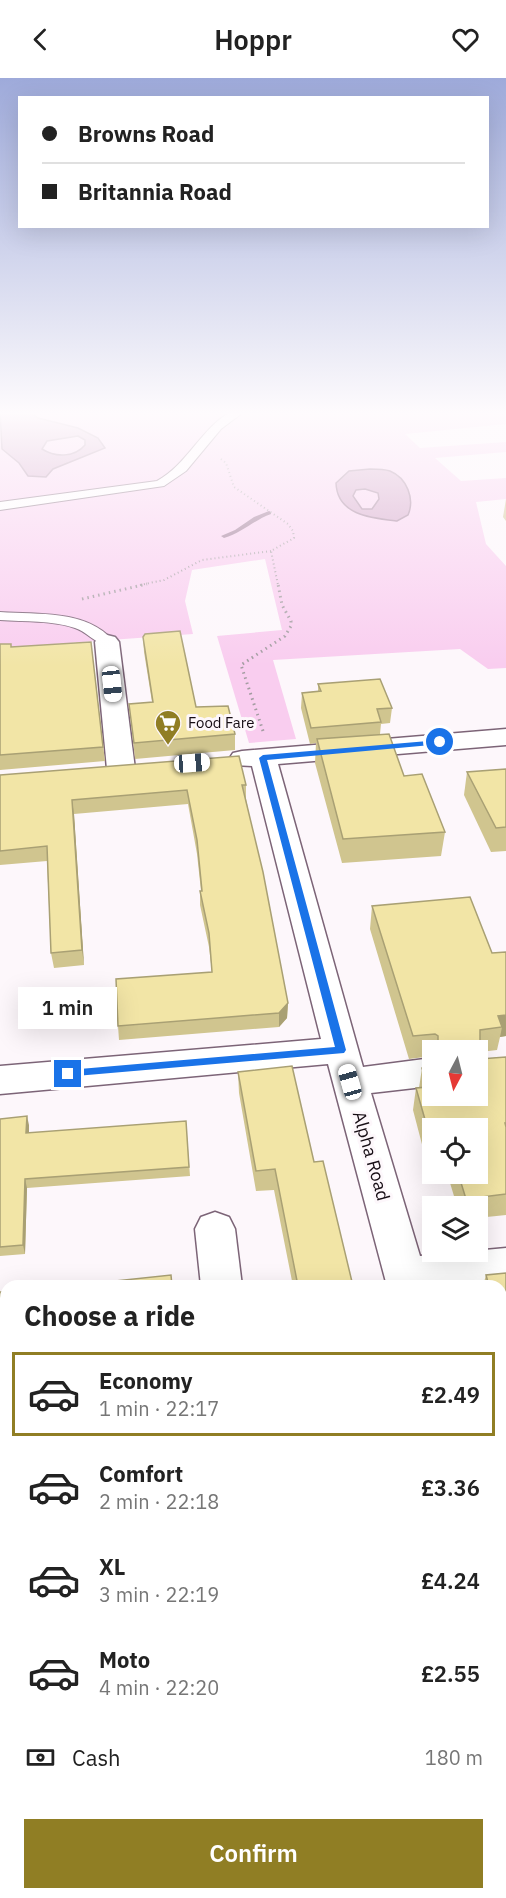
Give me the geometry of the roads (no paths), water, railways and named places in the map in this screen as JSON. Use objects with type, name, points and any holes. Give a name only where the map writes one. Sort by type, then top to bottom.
[{"type":"street","points":[[107,642],[122,769]]},
{"type":"street","points":[[216,762],[506,737]]},
{"type":"street","name":"Alpha Road","points":[[263,758],[345,1066],[407,1280],[506,1266]]},
{"type":"street","points":[[0,1080],[345,1066],[422,1071]]},
{"type":"street","points":[[215,1229],[221,1280]]},
{"type":"lane","points":[[0,506],[73,496]]},
{"type":"lane","points":[[0,616],[65,620],[100,634],[107,642]]},
{"type":"waterway","points":[[224,536],[237,532],[269,513]]},
{"type":"place","name":"Food Fare","points":[[168,746]]}]
